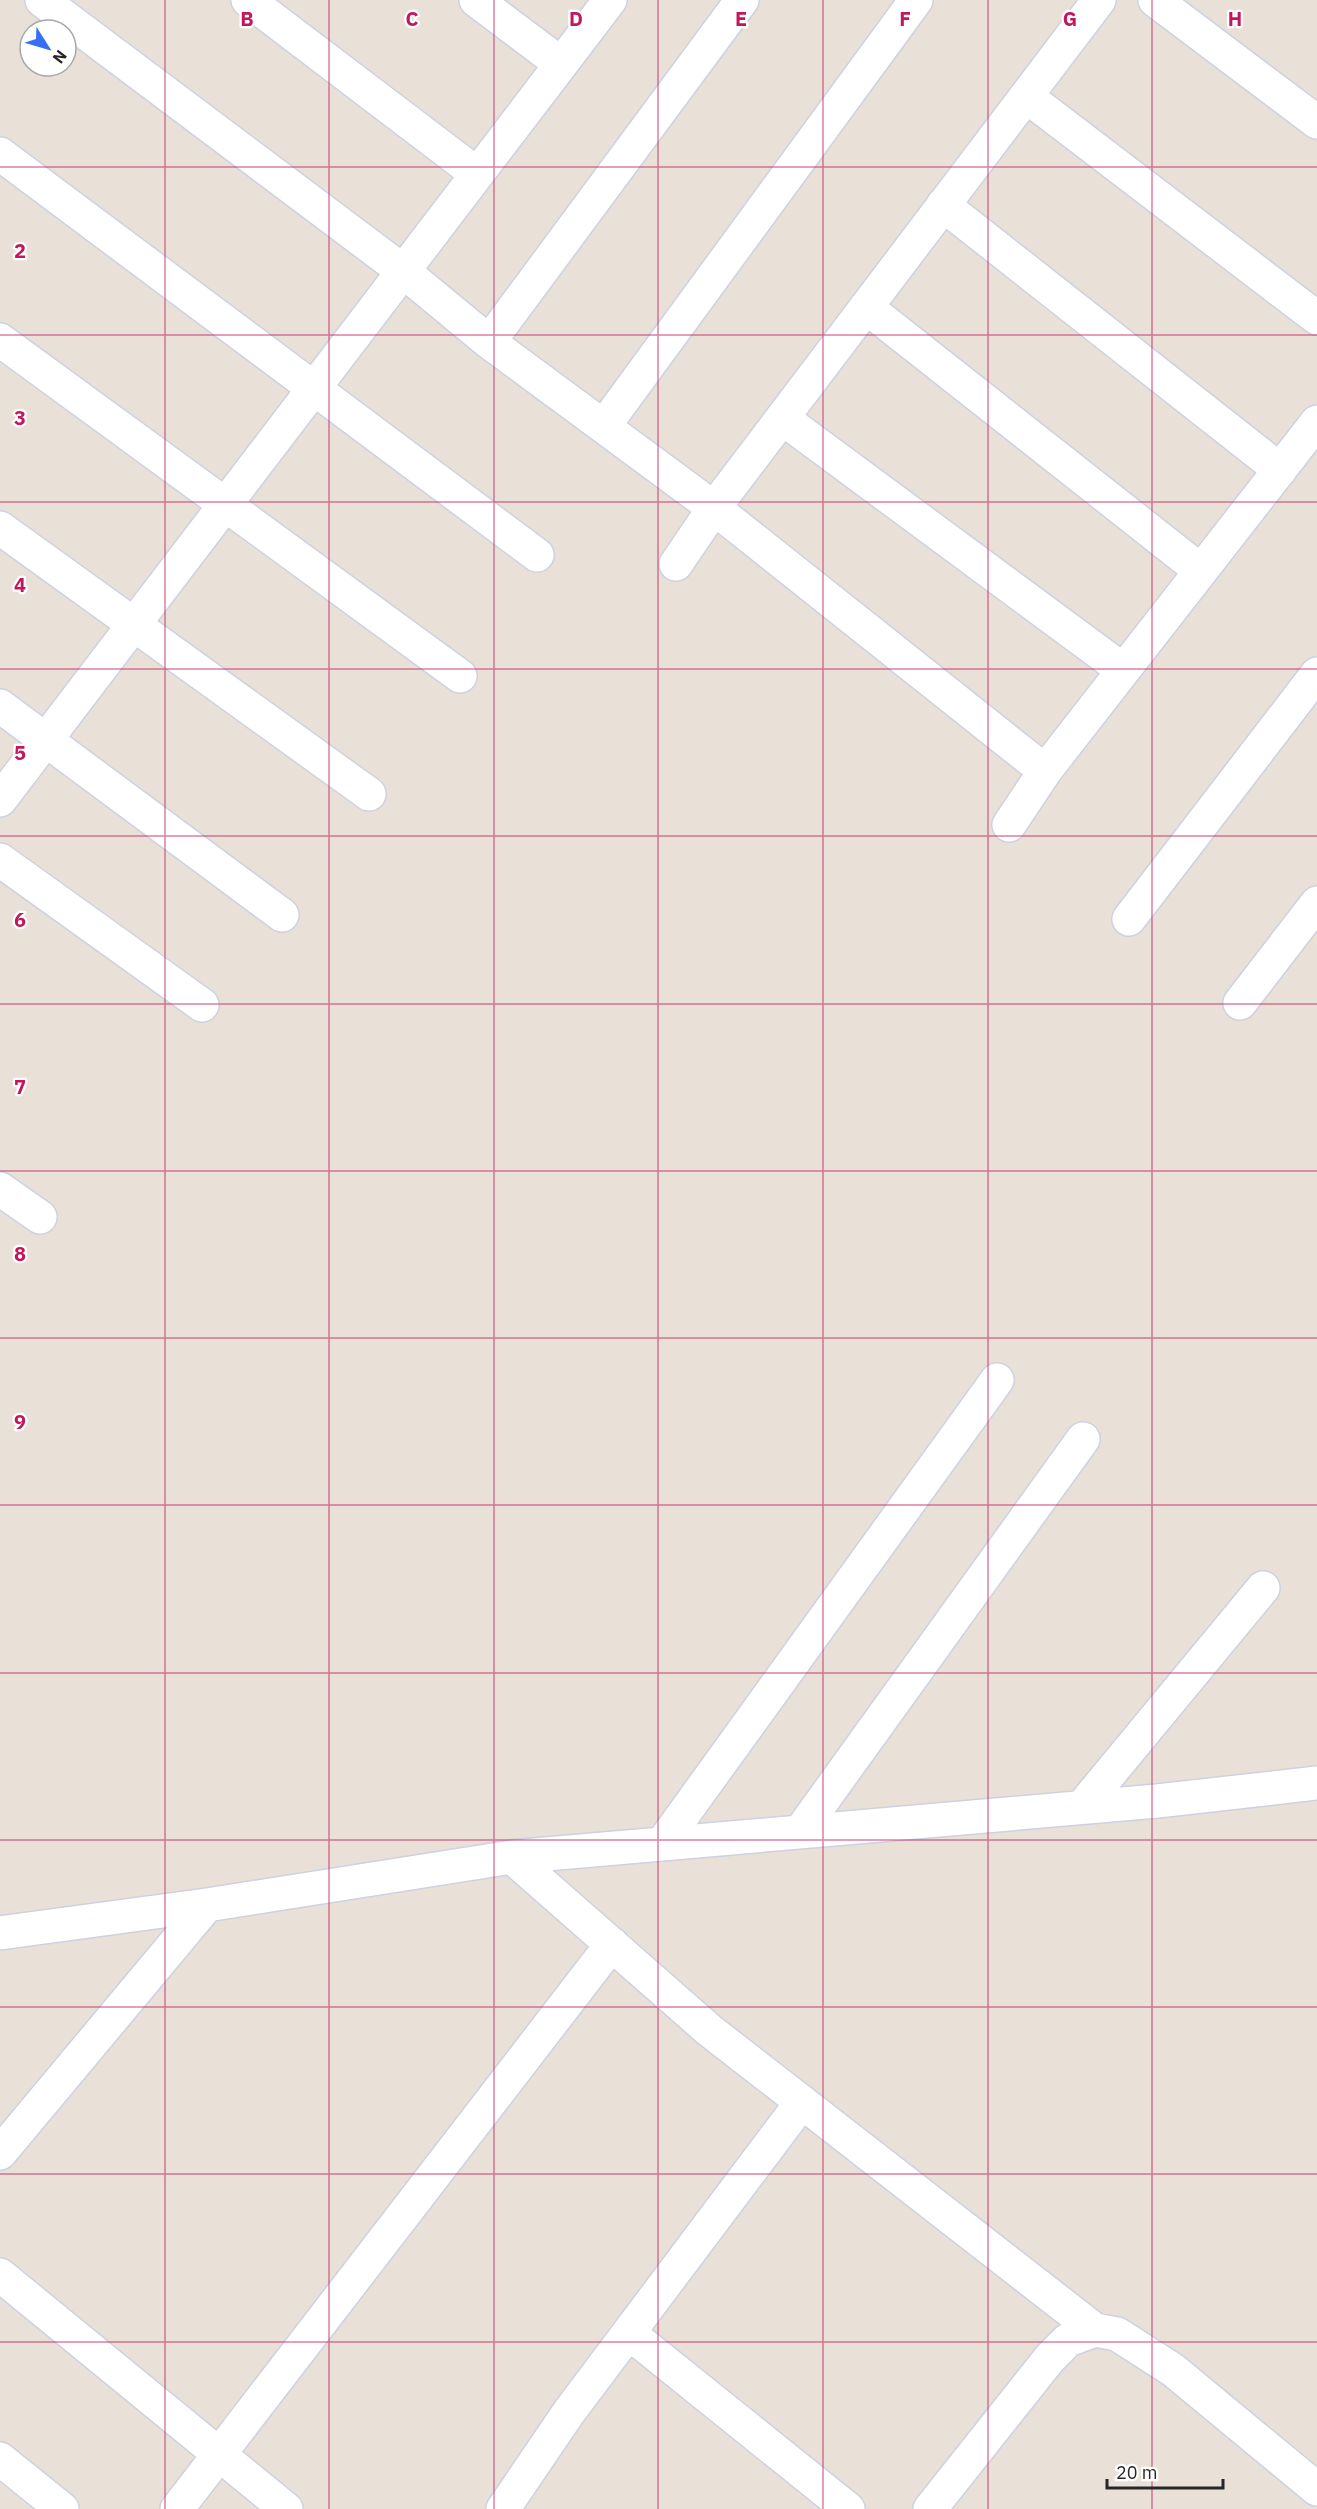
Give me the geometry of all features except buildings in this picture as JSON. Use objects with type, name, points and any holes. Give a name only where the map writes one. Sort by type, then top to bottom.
[{"type":"street","points":[[42,0],[403,271],[489,342],[714,508],[1045,771]]},
{"type":"street","points":[[248,0],[477,174]]},
{"type":"street","points":[[476,0],[561,64]]},
{"type":"street","points":[[0,800],[610,0]]},
{"type":"street","points":[[489,342],[742,0]]},
{"type":"street","points":[[604,426],[916,0]]},
{"type":"street","points":[[676,564],[714,508],[1099,0]]},
{"type":"street","points":[[1155,0],[1317,122]]},
{"type":"street","points":[[1026,96],[1317,318]]},
{"type":"street","points":[[0,154],[537,555]]},
{"type":"street","points":[[943,205],[1280,470]]},
{"type":"street","points":[[866,308],[1201,571]]},
{"type":"street","points":[[0,340],[460,676]]},
{"type":"street","points":[[782,418],[1123,670]]},
{"type":"street","points":[[1009,825],[1045,771],[1317,422]]},
{"type":"street","points":[[0,528],[369,794]]},
{"type":"street","points":[[1129,919],[1317,674]]},
{"type":"street","points":[[0,706],[282,915]]},
{"type":"street","points":[[0,860],[202,1005]]},
{"type":"street","points":[[1240,1003],[1317,903]]},
{"type":"street","points":[[0,1189],[40,1217]]},
{"type":"street","points":[[662,1844],[997,1380]]},
{"type":"street","points":[[800,1832],[1083,1439]]},
{"type":"street","points":[[1082,1807],[1263,1588]]},
{"type":"street","points":[[0,1933],[207,1905],[512,1857],[1082,1807],[1317,1783]]},
{"type":"street","points":[[512,1857],[709,2030],[1095,2330],[1117,2334],[1173,2370],[1317,2489]]},
{"type":"street","points":[[0,2153],[207,1905]]},
{"type":"street","points":[[177,2509],[612,1944]]},
{"type":"street","points":[[503,2509],[569,2412],[802,2102]]},
{"type":"street","points":[[0,2275],[286,2509]]},
{"type":"street","points":[[930,2509],[1050,2358],[1068,2340],[1095,2330]]},
{"type":"street","points":[[629,2333],[848,2509]]},
{"type":"street","points":[[0,2459],[45,2504]]}]
